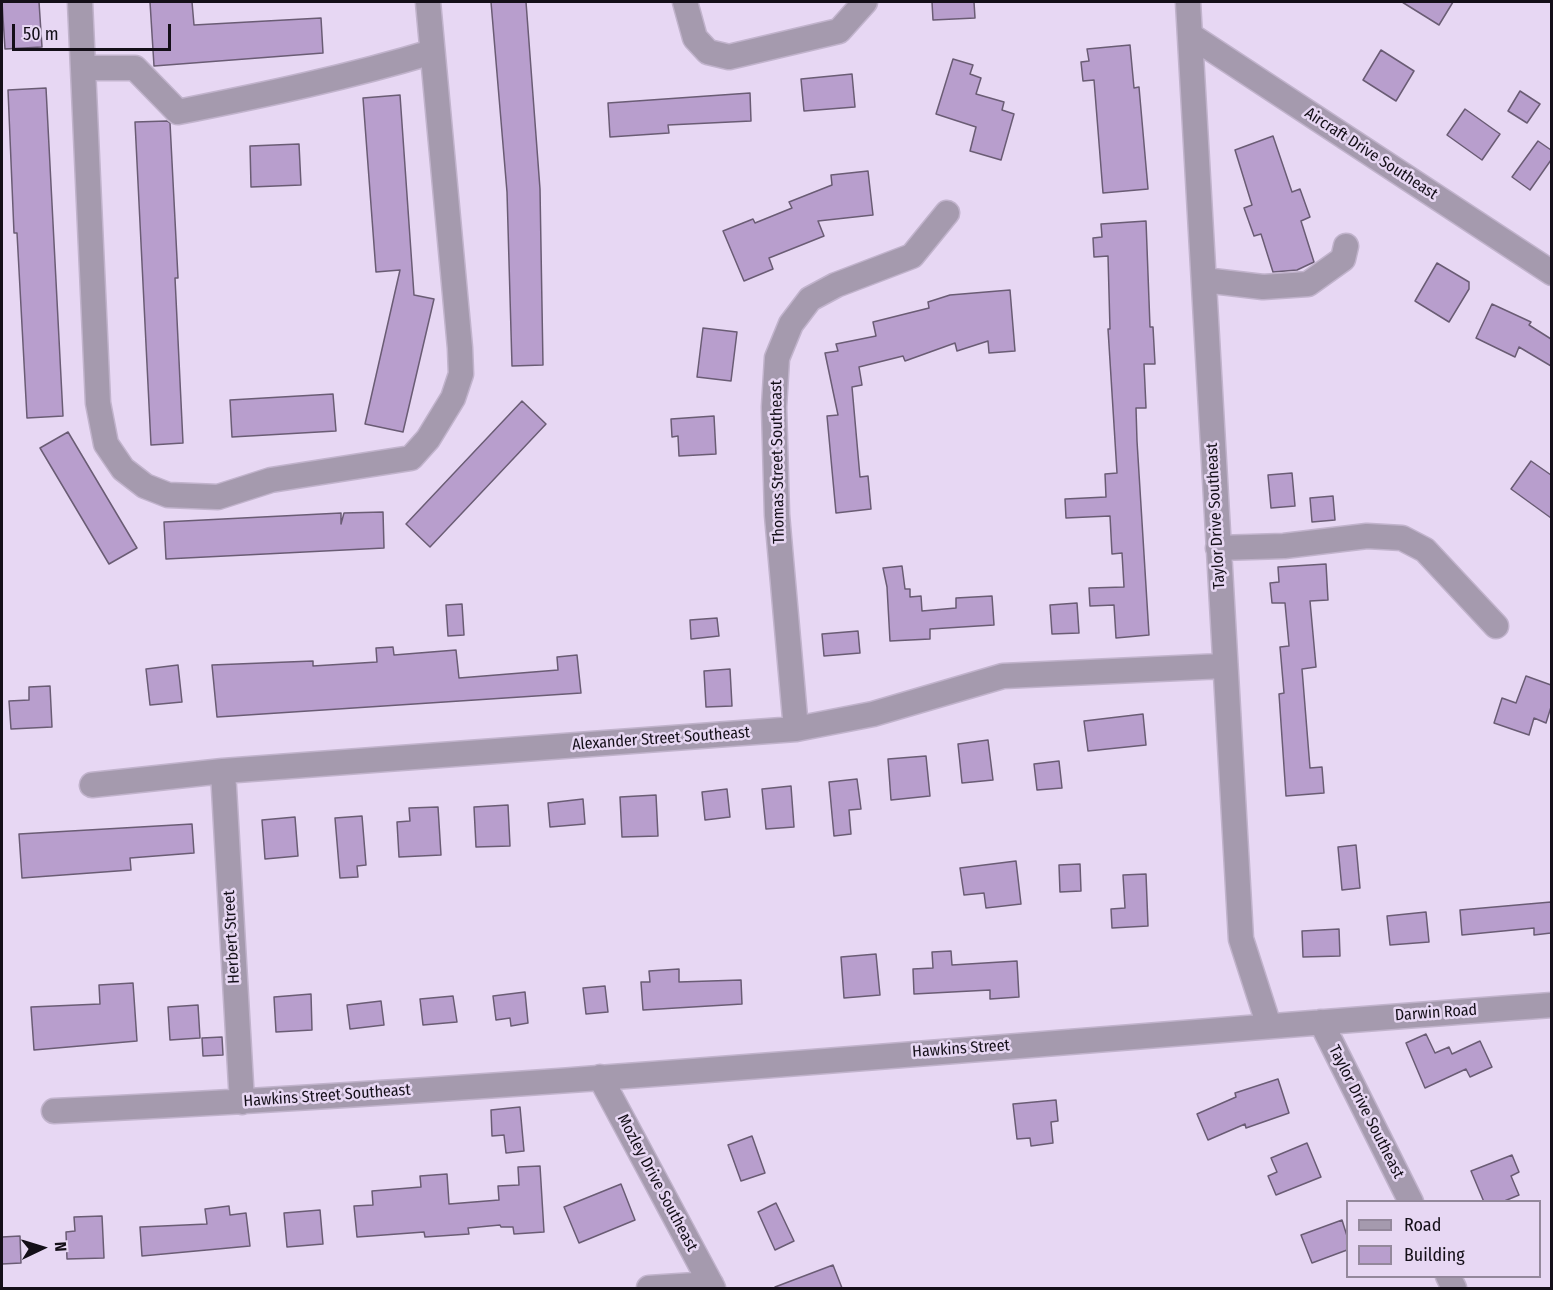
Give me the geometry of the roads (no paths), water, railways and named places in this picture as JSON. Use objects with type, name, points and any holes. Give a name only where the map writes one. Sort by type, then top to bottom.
[{"type":"street","points":[[80,2],[98,403],[105,444],[123,469],[145,486],[168,495],[218,497],[271,480],[411,458],[429,439],[453,398],[461,374],[460,348],[428,2]]},
{"type":"street","points":[[685,2],[695,38],[708,52],[729,57],[839,31],[865,2]]},
{"type":"street","name":"Taylor Drive Southeast","points":[[1188,2],[1240,939],[1269,1026]]},
{"type":"street","name":"Aircraft Drive Southeast","points":[[1190,35],[1331,136],[1551,273]]},
{"type":"street","points":[[84,69],[135,68],[178,111],[260,96],[383,67],[432,51]]},
{"type":"street","name":"Thomas Street Southeast","points":[[796,729],[777,515],[774,407],[777,358],[791,324],[810,299],[836,285],[912,256],[947,213]]},
{"type":"street","points":[[1204,280],[1263,287],[1308,284],[1343,259],[1346,246]]},
{"type":"street","points":[[1218,548],[1284,546],[1366,536],[1402,538],[1425,550],[1496,626]]},
{"type":"street","name":"Alexander Street Southeast","points":[[92,785],[223,771],[796,729],[873,714],[1003,676],[1224,666]]},
{"type":"street","name":"Herbert Street","points":[[223,771],[242,1102]]},
{"type":"street","name":"Darwin Road","points":[[1321,1022],[1551,1005]]},
{"type":"street","name":"Taylor Drive Southeast","points":[[1321,1022],[1410,1200]]},
{"type":"street","name":"Hawkins Street","points":[[600,1077],[1321,1022]]},
{"type":"street","name":"Hawkins Street Southeast","points":[[54,1111],[242,1102],[600,1077]]},
{"type":"street","name":"Mozley Drive Southeast","points":[[600,1077],[712,1286]]},
{"type":"street","points":[[649,1288],[712,1286]]}]
